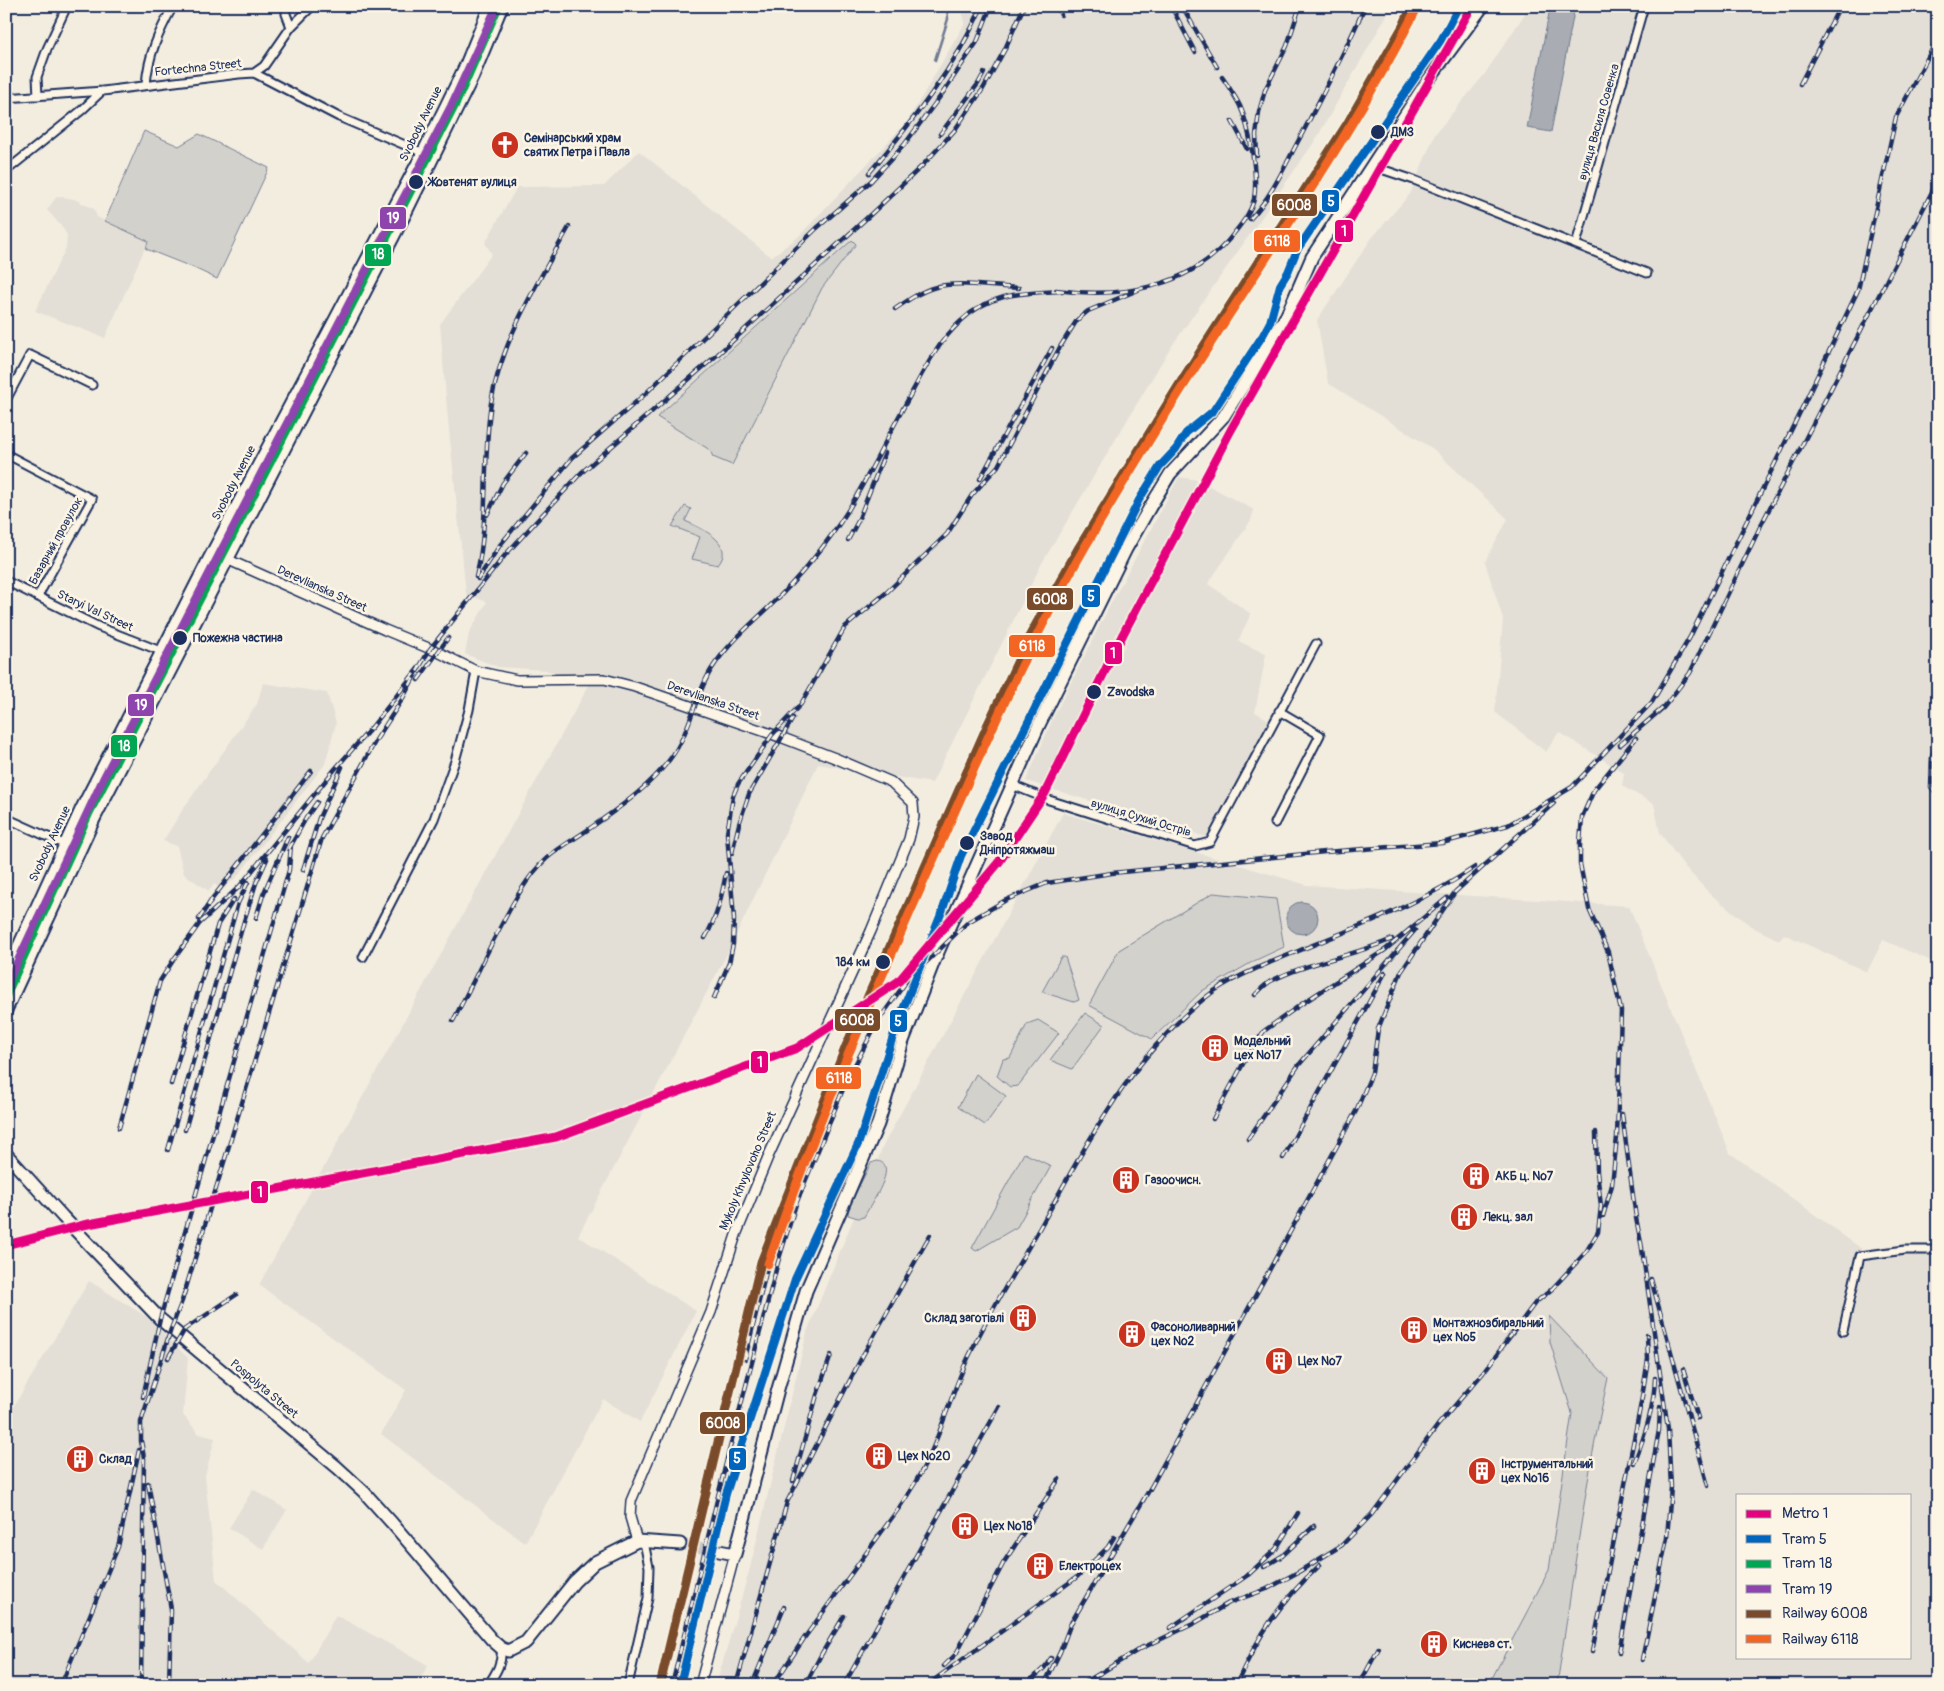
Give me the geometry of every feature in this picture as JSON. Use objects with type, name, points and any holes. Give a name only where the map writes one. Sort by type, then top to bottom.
[{"type":"highway","name":"Svobody Avenue","points":[[6,1010],[79,851],[176,657],[228,561],[428,155],[490,6]]},
{"type":"highway","name":"Svobody Avenue","points":[[6,974],[65,845],[162,651],[428,155],[473,76],[502,6]]},
{"type":"highway","points":[[719,1551],[735,1554],[806,1291],[878,1124],[903,1041],[934,961],[1012,785],[1066,670],[1150,507],[1170,474],[1224,416],[1287,315],[1312,257],[1426,83],[1482,8]]},
{"type":"highway","name":"Pospolyta Street","points":[[6,1154],[160,1319],[364,1492],[478,1625],[501,1648]]},
{"type":"highway","points":[[501,1648],[508,1651],[526,1642],[574,1582],[595,1562],[640,1541],[680,1544]]},
{"type":"street","points":[[38,96],[37,76],[67,6]]},
{"type":"street","points":[[146,85],[148,63],[162,26],[173,6]]},
{"type":"street","points":[[286,6],[286,14],[291,27]]},
{"type":"street","points":[[254,73],[264,66],[291,27],[312,6]]},
{"type":"street","name":"вулиця Василя Совенка","points":[[1576,244],[1644,6]]},
{"type":"street","name":"Fortechna Street","points":[[6,98],[103,91],[254,73],[339,117],[428,155]]},
{"type":"street","points":[[6,171],[103,91]]},
{"type":"street","points":[[1372,166],[1414,180],[1647,273]]},
{"type":"street","points":[[6,400],[30,355],[92,385]]},
{"type":"street","name":"Базарний провулок","points":[[6,454],[91,497],[91,502],[38,596]]},
{"type":"street","name":"Derevlianska Street","points":[[213,553],[438,652],[476,671],[517,680],[604,679],[635,687],[783,738],[892,782],[913,803],[914,817]]},
{"type":"street","name":"Staryi Val Street","points":[[6,581],[99,627],[176,657]]},
{"type":"street","name":"вулиця Сухий Острів","points":[[1012,785],[1050,800],[1195,846],[1210,842],[1316,644]]},
{"type":"street","points":[[363,957],[434,819],[455,761],[469,710],[476,671]]},
{"type":"street","points":[[1274,823],[1320,735],[1279,711]]},
{"type":"street","name":"Mykoly Khvylovoho Street","points":[[628,1685],[648,1598],[649,1568],[632,1523],[630,1502],[711,1312],[736,1235],[768,1157],[871,930],[909,839],[914,817]]},
{"type":"street","points":[[6,818],[79,851]]},
{"type":"street","points":[[1843,1331],[1860,1256],[1905,1250],[1938,1250]]},
{"type":"street","points":[[700,1685],[735,1554]]},
{"type":"street","points":[[488,1685],[499,1665],[502,1656],[501,1648]]},
{"type":"shaded area","points":[[961,6],[1392,6],[1315,141],[1169,350],[1042,563],[932,783],[818,764],[726,956],[578,1236],[696,1311],[640,1422],[603,1399],[525,1543],[381,1434],[406,1390],[259,1285],[589,685],[546,670],[498,667],[465,654],[469,633],[487,602],[466,594],[440,324],[492,254],[485,243],[517,187],[604,186],[639,151],[771,257],[798,237],[907,122],[965,23]]},
{"type":"shaded area","points":[[1530,6],[1938,6],[1938,964],[1883,940],[1867,972],[1784,934],[1779,940],[1752,927],[1708,892],[1685,867],[1660,833],[1654,804],[1622,786],[1624,773],[1559,732],[1546,752],[1495,712],[1503,619],[1485,562],[1508,519],[1432,448],[1328,383],[1317,320],[1371,239],[1410,194],[1435,134],[1484,75]]},
{"type":"shaded area","points":[[1555,6],[1575,7],[1551,132],[1527,128],[1550,8],[1555,9]]},
{"type":"shaded area","points":[[144,131],[179,146],[199,134],[269,168],[217,279],[146,249],[148,241],[105,221]]},
{"type":"shaded area","points":[[57,196],[74,199],[94,209],[97,217],[148,241],[105,338],[35,311],[66,248],[67,235],[47,210]]},
{"type":"shaded area","points":[[852,240],[856,244],[822,288],[732,465],[713,457],[710,450],[657,417]]},
{"type":"shaded area","points":[[1179,477],[1198,480],[1254,510],[1251,520],[1208,584],[1251,614],[1238,641],[1266,654],[1255,712],[1271,721],[1209,838],[1026,781],[1054,716],[1110,605]]},
{"type":"shaded area","points":[[685,506],[691,509],[685,521],[707,532],[720,543],[723,557],[718,565],[692,559],[700,537],[672,526]]},
{"type":"shaded area","points":[[263,683],[327,693],[336,723],[325,764],[237,877],[222,890],[214,884],[209,891],[184,874],[177,846],[163,841],[183,809],[257,704]]},
{"type":"shaded area","points":[[1063,813],[1307,885],[1629,906],[1730,1153],[1870,1255],[1938,1253],[1938,1685],[716,1685],[750,1568],[807,1332],[884,1144]]},
{"type":"shaded area","points":[[1213,893],[1276,899],[1284,947],[1254,961],[1202,991],[1152,1039],[1089,1005],[1119,950]]},
{"type":"shaded area","points":[[1302,902],[1308,903],[1313,907],[1317,912],[1317,924],[1313,929],[1308,933],[1302,934],[1296,933],[1291,929],[1287,924],[1286,918],[1287,912],[1291,907],[1296,903]]},
{"type":"shaded area","points":[[1061,957],[1065,957],[1079,1000],[1074,1002],[1042,992]]},
{"type":"shaded area","points":[[1085,1013],[1104,1025],[1072,1069],[1050,1060]]},
{"type":"shaded area","points":[[1038,1020],[1059,1033],[1018,1086],[1010,1087],[997,1076],[1003,1059],[1010,1058],[1027,1024]]},
{"type":"shaded area","points":[[976,1074],[1006,1096],[985,1125],[958,1107]]},
{"type":"shaded area","points":[[1024,1153],[1051,1166],[1017,1227],[976,1251],[972,1248]]},
{"type":"shaded area","points":[[877,1161],[883,1164],[886,1169],[885,1177],[877,1195],[864,1217],[858,1218],[848,1215],[849,1206],[871,1163]]},
{"type":"shaded area","points":[[89,1281],[147,1317],[188,1358],[183,1415],[199,1434],[215,1438],[205,1476],[216,1580],[309,1663],[336,1615],[428,1665],[417,1685],[6,1685],[6,1428],[12,1409]]},
{"type":"shaded area","points":[[1549,1316],[1608,1378],[1586,1493],[1557,1685],[1495,1685],[1490,1682],[1549,1570],[1572,1413],[1550,1342]]},
{"type":"shaded area","points":[[253,1489],[287,1510],[263,1549],[229,1528]]},
{"type":"waterway","points":[[935,60],[948,19],[947,6]]},
{"type":"tunnel","points":[[680,1544],[719,1551]]},
{"type":"railway","points":[[869,173],[932,94],[959,51],[982,6]]},
{"type":"railway","points":[[478,579],[500,545],[572,458],[644,395],[817,228],[871,181],[904,145],[942,94],[977,42],[991,6]]},
{"type":"railway","points":[[420,666],[430,649],[506,554],[581,473],[717,355],[922,166],[954,131],[983,89],[1005,49],[1024,6]]},
{"type":"railway","points":[[1057,6],[1061,15]]},
{"type":"railway","points":[[1171,6],[1195,52]]},
{"type":"railway","points":[[1182,6],[1217,67]]},
{"type":"railway","points":[[1257,156],[1256,135],[1259,112],[1265,90],[1287,46],[1300,6]]},
{"type":"railway","points":[[1250,219],[1266,200],[1279,178],[1335,71],[1365,6]]},
{"type":"railway","points":[[1820,10],[1823,6]]},
{"type":"railway","points":[[1800,84],[1840,6]]},
{"type":"railway","points":[[672,1685],[727,1459],[778,1262],[796,1204],[846,1082],[878,1021],[906,982],[968,922],[1006,900],[1047,883],[1112,873],[1325,852],[1442,843],[1508,825],[1572,787],[1652,702],[1690,637],[1804,404],[1858,290],[1896,117],[1938,38]]},
{"type":"railway","points":[[940,134],[978,84],[984,73]]},
{"type":"railway","points":[[1056,290],[1106,293],[1154,285],[1177,277],[1199,266],[1218,251],[1244,221],[1254,199],[1254,165],[1244,115],[1222,77]]},
{"type":"railway","points":[[1232,121],[1247,149]]},
{"type":"railway","points":[[1620,745],[1664,707],[1690,673],[1761,525],[1938,180]]},
{"type":"railway","points":[[476,577],[485,512],[488,425],[496,379],[503,356],[522,312],[569,227]]},
{"type":"railway","points":[[895,309],[920,293],[944,285],[965,284],[1019,288]]},
{"type":"railway","points":[[714,998],[729,963],[733,944],[734,919],[727,833],[733,796],[738,784],[772,735],[801,704],[845,627],[887,592],[947,534],[972,495],[998,466],[1060,347],[1077,320],[1088,311],[1138,290]]},
{"type":"railway","points":[[453,1021],[504,919],[538,867],[559,849],[626,802],[662,769],[677,749],[700,692],[717,661],[738,637],[790,586],[830,538],[872,468],[927,365],[946,337],[972,311],[996,299],[1034,292],[1062,291]]},
{"type":"railway","points":[[980,479],[1052,348]]},
{"type":"railway","points":[[487,515],[503,483],[526,453]]},
{"type":"railway","points":[[848,540],[858,521],[885,453]]},
{"type":"railway","points":[[418,680],[448,638]]},
{"type":"railway","points":[[119,1128],[160,981],[174,959],[200,923],[239,887],[335,769],[372,727],[420,666],[403,698],[376,740],[322,838],[182,1301],[141,1422],[141,1441],[144,1458],[141,1685]]},
{"type":"railway","points":[[732,853],[749,794],[793,718]]},
{"type":"railway","points":[[1603,1216],[1612,1185],[1617,1137],[1621,1011],[1608,952],[1589,909],[1580,864],[1580,843],[1582,817],[1594,790],[1636,738]]},
{"type":"railway","points":[[1938,738],[1932,757],[1931,787],[1938,795]]},
{"type":"railway","points":[[303,870],[319,818],[342,767]]},
{"type":"railway","points":[[199,919],[212,899],[311,771]]},
{"type":"railway","points":[[289,849],[317,802]]},
{"type":"railway","points":[[1044,1685],[1071,1623],[1151,1487],[1356,1111],[1372,1073],[1378,1029],[1401,972],[1455,892],[1554,803]]},
{"type":"railway","points":[[256,918],[263,895],[288,837]]},
{"type":"railway","points":[[143,1397],[160,1319],[289,870],[291,844]]},
{"type":"railway","points":[[185,1130],[244,921],[256,883],[267,859]]},
{"type":"railway","points":[[773,1685],[805,1637],[914,1485],[933,1448],[965,1365],[997,1302],[1097,1127],[1116,1097],[1160,1040],[1214,991],[1233,980],[1410,904],[1475,867]]},
{"type":"railway","points":[[705,938],[718,907],[726,873]]},
{"type":"railway","points":[[168,1150],[238,903],[248,882]]},
{"type":"railway","points":[[1213,1119],[1249,1053],[1264,1031],[1303,1003],[1385,950],[1447,898]]},
{"type":"railway","points":[[171,1084],[218,924],[234,899]]},
{"type":"railway","points":[[1248,1139],[1298,1066],[1415,930]]},
{"type":"railway","points":[[1255,995],[1268,983],[1287,973],[1363,950],[1392,939]]},
{"type":"railway","points":[[1283,1158],[1385,973]]},
{"type":"railway","points":[[1622,1114],[1636,1218],[1642,1248]]},
{"type":"railway","points":[[1138,1650],[1193,1624],[1229,1603],[1267,1589],[1300,1571],[1342,1545],[1372,1514],[1438,1425],[1483,1373],[1535,1303],[1552,1289],[1586,1252],[1598,1232],[1601,1206],[1597,1172],[1596,1132]]},
{"type":"railway","points":[[736,1685],[787,1502],[863,1355],[930,1235]]},
{"type":"railway","points":[[1641,1242],[1668,1429],[1671,1487],[1667,1538],[1642,1660]]},
{"type":"railway","points":[[745,1359],[768,1264]]},
{"type":"railway","points":[[1651,1279],[1708,1486]]},
{"type":"railway","points":[[168,1358],[185,1329],[236,1295]]},
{"type":"railway","points":[[1592,1652],[1641,1403],[1648,1359],[1647,1335]]},
{"type":"railway","points":[[793,1481],[817,1395],[831,1355]]},
{"type":"railway","points":[[1683,1369],[1698,1418]]},
{"type":"railway","points":[[1634,1463],[1648,1422],[1655,1378]]},
{"type":"railway","points":[[844,1685],[999,1407]]},
{"type":"railway","points":[[1619,1653],[1659,1430],[1660,1407]]},
{"type":"railway","points":[[61,1685],[118,1547],[139,1450]]},
{"type":"railway","points":[[944,1666],[956,1654],[1004,1562],[1059,1479]]},
{"type":"railway","points":[[148,1483],[171,1609],[169,1685]]},
{"type":"railway","points":[[1170,1628],[1248,1575],[1276,1549],[1298,1513]]},
{"type":"railway","points":[[1264,1567],[1282,1556],[1314,1526]]},
{"type":"railway","points":[[927,1685],[1077,1577],[1108,1547],[1114,1537]]},
{"type":"railway","points":[[1236,1685],[1253,1650],[1271,1620],[1281,1606],[1320,1565]]},
{"type":"railway","points":[[752,1685],[784,1607]]},
{"type":"railway","points":[[805,1685],[844,1616]]},
{"type":"railway","points":[[1081,1685],[1143,1647]]},
{"type":"railway","points":[[1359,1685],[1379,1648]]},
{"type":"railway","points":[[1026,1685],[1045,1667],[1051,1658]]},
{"type":"metro line","name":"1","points":[[6,1245],[83,1225],[556,1137],[797,1048],[899,981],[999,862],[1045,793],[1123,634],[1231,430],[1472,6]]},
{"type":"tram line","name":"19","points":[[6,986],[104,777],[451,106],[497,6]]},
{"type":"tram line","name":"18","points":[[6,996],[89,814],[456,104],[499,6]]},
{"type":"tram line","name":"5","points":[[680,1685],[726,1494],[795,1279],[859,1142],[897,1024],[943,909],[961,856],[1139,500],[1160,466],[1176,449],[1186,433],[1213,411],[1263,335],[1270,322],[1280,285],[1288,272],[1297,250],[1441,40],[1459,6]]},
{"type":"rail line","name":"6008","points":[[660,1685],[761,1262],[846,1046],[987,726],[1030,635],[1079,547],[1185,375],[1347,124],[1403,26],[1412,6]]},
{"type":"rail line","name":"6118","points":[[768,1264],[822,1118],[903,928],[1020,670],[1062,587],[1125,479],[1187,379],[1338,146],[1380,77],[1418,6]]},
{"type":"place","name":"ДМЗ","points":[[1378,132]]},
{"type":"place","name":"Семінарський храм святих Петра і Павла","points":[[505,145]]},
{"type":"place","name":"Жовтенят вулиця","points":[[416,182]]},
{"type":"place","name":"Пожежна частина","points":[[180,638]]},
{"type":"place","name":"Zavodska","points":[[1094,692]]},
{"type":"place","name":"Завод Дніпротяжмаш","points":[[967,843]]},
{"type":"place","name":"184 км","points":[[883,962]]},
{"type":"place","name":"Модельний цех №17","points":[[1215,1048]]},
{"type":"place","name":"АКБ ц. №7","points":[[1476,1176]]},
{"type":"place","name":"Газоочисн.","points":[[1126,1180]]},
{"type":"place","name":"Лекц. зал","points":[[1464,1217]]},
{"type":"place","name":"Склад заготівлі","points":[[1023,1318]]},
{"type":"place","name":"Монтажнозбиральний цех №5","points":[[1414,1330]]},
{"type":"place","name":"Фасоноливарний цех №2","points":[[1132,1334]]},
{"type":"place","name":"Цех №7","points":[[1279,1361]]},
{"type":"place","name":"Цех №20","points":[[879,1456]]},
{"type":"place","name":"Склад","points":[[80,1459]]},
{"type":"place","name":"Інструментальний цех №16","points":[[1482,1471]]},
{"type":"place","name":"Цех №18","points":[[965,1526]]},
{"type":"place","name":"Електроцех","points":[[1040,1566]]},
{"type":"place","name":"Киснева ст.","points":[[1434,1644]]}]
